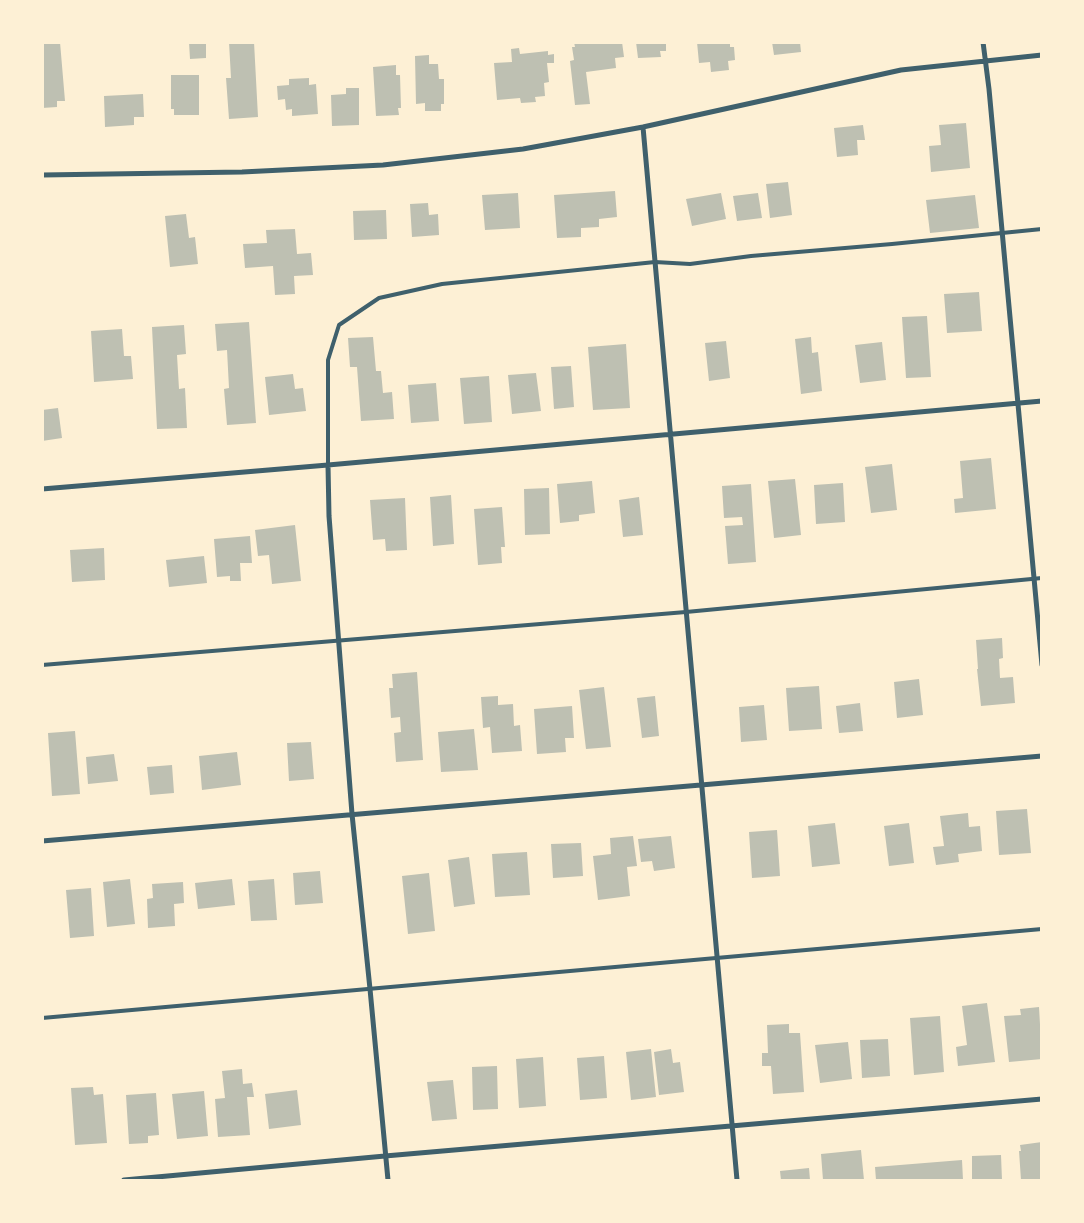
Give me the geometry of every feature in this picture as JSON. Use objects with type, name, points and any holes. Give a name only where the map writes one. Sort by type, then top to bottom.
[{"type":"street","points":[[983,42],[1042,665]]},
{"type":"street","points":[[42,175],[242,172],[383,164],[523,149],[643,127],[902,70],[1042,55]]},
{"type":"street","points":[[643,127],[737,1180]]},
{"type":"street","points":[[42,489],[328,466],[670,433],[1042,401]]},
{"type":"street","points":[[328,466],[329,516],[352,814],[388,1180]]},
{"type":"street","points":[[42,841],[1042,756]]},
{"type":"street","points":[[124,1180],[1042,1099]]},
{"type":"lane","points":[[328,466],[328,360],[339,325],[379,298],[442,284],[655,262],[690,264],[751,256],[1042,229]]},
{"type":"lane","points":[[42,665],[686,612],[1042,578]]},
{"type":"lane","points":[[42,1018],[1042,929]]},
{"type":"building","points":[[42,42],[60,42],[65,101],[57,101],[57,107],[42,108]]},
{"type":"building","points":[[189,42],[206,42],[206,58],[190,59]]},
{"type":"building","points":[[229,42],[254,42],[258,117],[229,119],[226,78],[231,78]]},
{"type":"building","points":[[574,42],[607,42],[608,44],[622,42],[624,57],[615,58],[616,68],[586,72],[590,104],[575,105],[570,61],[574,60],[572,47],[575,47]]},
{"type":"building","points":[[636,42],[666,42],[666,51],[660,51],[661,57],[638,58]]},
{"type":"building","points":[[697,42],[730,42],[730,47],[734,47],[735,60],[728,61],[729,70],[711,72],[710,62],[699,63]]},
{"type":"building","points":[[772,42],[800,42],[801,52],[774,55]]},
{"type":"building","points":[[519,48],[520,54],[548,51],[548,55],[554,54],[554,63],[547,63],[549,82],[544,83],[545,96],[535,97],[536,102],[521,103],[520,98],[497,100],[494,63],[512,62],[511,49]]},
{"type":"building","points":[[429,55],[429,64],[438,64],[439,79],[444,79],[444,104],[441,104],[441,111],[425,111],[425,103],[416,104],[415,56]]},
{"type":"building","points":[[396,65],[396,75],[400,75],[401,108],[398,108],[399,115],[376,116],[373,67]]},
{"type":"building","points":[[171,75],[199,75],[199,115],[174,115],[174,109],[171,109]]},
{"type":"building","points":[[309,78],[309,85],[316,84],[318,114],[292,116],[292,109],[286,110],[285,99],[278,100],[277,86],[289,85],[289,79]]},
{"type":"building","points":[[346,88],[359,88],[359,125],[332,126],[331,95],[346,94]]},
{"type":"building","points":[[143,94],[144,117],[134,117],[134,125],[105,127],[104,96]]},
{"type":"building","points":[[966,123],[970,168],[931,172],[929,146],[941,145],[939,125]]},
{"type":"building","points":[[863,125],[865,140],[857,140],[858,155],[837,157],[834,128]]},
{"type":"building","points":[[788,182],[792,215],[770,218],[766,184]]},
{"type":"building","points":[[615,191],[617,217],[599,219],[599,227],[581,228],[581,237],[557,238],[554,195]]},
{"type":"building","points":[[518,193],[520,228],[485,230],[482,195]]},
{"type":"building","points":[[721,193],[726,219],[692,226],[686,199]]},
{"type":"building","points":[[758,193],[762,218],[737,221],[733,196]]},
{"type":"building","points":[[975,195],[979,228],[930,233],[926,200]]},
{"type":"building","points":[[428,203],[429,215],[438,214],[439,235],[412,237],[410,204]]},
{"type":"building","points":[[386,210],[387,239],[354,240],[353,211]]},
{"type":"building","points":[[186,214],[189,238],[195,237],[198,264],[170,267],[165,216]]},
{"type":"building","points":[[295,229],[297,254],[311,253],[313,275],[294,276],[295,294],[275,295],[273,266],[245,268],[243,244],[267,243],[266,230]]},
{"type":"building","points":[[979,292],[982,331],[947,333],[944,294]]},
{"type":"building","points":[[927,316],[931,377],[906,378],[902,317]]},
{"type":"building","points":[[249,322],[256,423],[227,425],[224,389],[229,388],[227,350],[217,351],[215,324]]},
{"type":"building","points":[[184,325],[186,354],[177,355],[179,389],[185,388],[187,428],[157,429],[152,327]]},
{"type":"building","points":[[122,329],[124,356],[131,356],[133,379],[94,382],[91,331]]},
{"type":"building","points":[[373,337],[376,371],[381,371],[383,393],[392,392],[394,419],[361,421],[357,367],[350,367],[348,338]]},
{"type":"building","points":[[811,337],[812,353],[818,352],[822,391],[801,394],[795,339]]},
{"type":"building","points":[[726,341],[730,378],[709,381],[705,343]]},
{"type":"building","points":[[882,342],[886,380],[860,383],[855,345]]},
{"type":"building","points":[[626,344],[630,408],[593,410],[588,347]]},
{"type":"building","points":[[571,366],[574,407],[554,409],[551,367]]},
{"type":"building","points":[[536,373],[541,411],[512,414],[508,375]]},
{"type":"building","points":[[293,374],[295,389],[303,388],[306,411],[269,415],[265,377]]},
{"type":"building","points":[[489,376],[492,422],[464,424],[460,378]]},
{"type":"building","points":[[436,383],[439,421],[411,423],[408,385]]},
{"type":"building","points":[[58,408],[62,438],[42,441],[42,410]]},
{"type":"building","points":[[991,458],[996,509],[955,513],[954,499],[963,498],[960,461]]},
{"type":"building","points":[[892,464],[897,510],[871,513],[865,467]]},
{"type":"building","points":[[795,479],[801,535],[774,538],[768,481]]},
{"type":"building","points":[[592,481],[595,513],[579,515],[579,521],[560,523],[557,484]]},
{"type":"building","points":[[843,483],[845,522],[816,524],[814,485]]},
{"type":"building","points":[[751,484],[756,562],[728,564],[725,526],[743,525],[742,517],[724,518],[722,486]]},
{"type":"building","points":[[549,488],[550,534],[525,535],[524,489]]},
{"type":"building","points":[[451,495],[454,544],[433,546],[430,497]]},
{"type":"building","points":[[639,497],[643,535],[623,537],[619,500]]},
{"type":"building","points":[[405,498],[407,550],[386,551],[385,539],[373,540],[370,500]]},
{"type":"building","points":[[502,507],[505,547],[501,547],[502,563],[478,565],[474,509]]},
{"type":"building","points":[[295,525],[301,581],[272,584],[269,555],[258,556],[255,530]]},
{"type":"building","points":[[250,536],[252,563],[240,563],[241,581],[230,581],[230,576],[217,577],[214,539]]},
{"type":"building","points":[[104,548],[105,580],[72,582],[70,550]]},
{"type":"building","points":[[204,556],[207,583],[169,587],[166,560]]},
{"type":"building","points":[[1002,638],[1003,658],[999,659],[1000,678],[1013,677],[1015,703],[981,706],[976,640]]},
{"type":"building","points":[[417,672],[423,760],[396,762],[394,733],[401,732],[400,717],[391,718],[389,688],[393,688],[392,674]]},
{"type":"building","points":[[919,679],[923,715],[897,718],[894,682]]},
{"type":"building","points":[[819,686],[822,729],[789,731],[786,688]]},
{"type":"building","points":[[604,687],[611,747],[586,749],[579,690]]},
{"type":"building","points":[[498,696],[498,705],[513,704],[514,726],[520,725],[522,751],[492,753],[490,727],[483,728],[481,697]]},
{"type":"building","points":[[655,696],[659,736],[642,738],[637,698]]},
{"type":"building","points":[[860,703],[863,731],[839,733],[836,706]]},
{"type":"building","points":[[764,705],[767,740],[741,742],[739,707]]},
{"type":"building","points":[[572,706],[574,738],[565,738],[566,752],[537,754],[534,709]]},
{"type":"building","points":[[474,729],[478,770],[441,772],[438,732]]},
{"type":"building","points":[[75,731],[80,794],[52,796],[48,733]]},
{"type":"building","points":[[311,742],[314,779],[289,781],[287,743]]},
{"type":"building","points":[[237,752],[241,785],[202,790],[199,756]]},
{"type":"building","points":[[114,754],[118,781],[88,784],[86,757]]},
{"type":"building","points":[[172,765],[174,793],[150,795],[147,767]]},
{"type":"building","points":[[1027,809],[1031,853],[999,855],[996,811]]},
{"type":"building","points":[[968,813],[969,827],[980,826],[982,851],[958,854],[959,862],[936,865],[933,847],[944,846],[940,816]]},
{"type":"building","points":[[835,823],[840,864],[812,867],[808,826]]},
{"type":"building","points":[[909,823],[914,863],[889,866],[884,826]]},
{"type":"building","points":[[777,830],[780,876],[752,878],[749,832]]},
{"type":"building","points":[[633,836],[637,866],[627,867],[630,896],[598,900],[593,856],[611,854],[610,838]]},
{"type":"building","points":[[671,836],[675,868],[654,871],[652,861],[641,862],[638,839]]},
{"type":"building","points":[[581,843],[583,876],[553,878],[551,844]]},
{"type":"building","points":[[527,852],[530,895],[495,897],[492,854]]},
{"type":"building","points":[[469,857],[475,904],[454,907],[448,860]]},
{"type":"building","points":[[320,871],[323,903],[295,905],[293,873]]},
{"type":"building","points":[[429,873],[435,931],[408,934],[402,876]]},
{"type":"building","points":[[130,879],[135,924],[107,927],[103,882]]},
{"type":"building","points":[[232,879],[235,905],[198,909],[195,883]]},
{"type":"building","points":[[274,879],[277,920],[251,921],[248,881]]},
{"type":"building","points":[[183,882],[184,903],[174,904],[175,926],[148,928],[147,899],[153,898],[152,884]]},
{"type":"building","points":[[91,888],[94,936],[70,938],[66,890]]},
{"type":"building","points":[[987,1003],[995,1062],[958,1066],[956,1047],[967,1045],[962,1006]]},
{"type":"building","points":[[1039,1007],[1042,1059],[1009,1062],[1004,1016],[1021,1015],[1020,1009]]},
{"type":"building","points":[[940,1016],[944,1072],[914,1075],[910,1018]]},
{"type":"building","points":[[789,1024],[789,1033],[800,1033],[804,1092],[773,1094],[771,1066],[762,1066],[762,1053],[768,1053],[767,1025]]},
{"type":"building","points":[[888,1039],[890,1076],[862,1078],[860,1040]]},
{"type":"building","points":[[848,1042],[852,1079],[820,1083],[815,1045]]},
{"type":"building","points":[[651,1049],[656,1097],[631,1100],[626,1052]]},
{"type":"building","points":[[671,1049],[673,1063],[680,1062],[684,1092],[659,1095],[654,1052]]},
{"type":"building","points":[[604,1056],[607,1098],[580,1100],[577,1058]]},
{"type":"building","points":[[543,1057],[546,1106],[519,1108],[516,1059]]},
{"type":"building","points":[[497,1066],[498,1109],[473,1110],[472,1067]]},
{"type":"building","points":[[242,1069],[243,1084],[252,1083],[254,1097],[247,1097],[250,1135],[218,1137],[215,1099],[225,1098],[222,1071]]},
{"type":"building","points":[[453,1080],[457,1119],[432,1121],[427,1082]]},
{"type":"building","points":[[93,1087],[94,1095],[103,1094],[107,1143],[75,1145],[71,1088]]},
{"type":"building","points":[[297,1090],[301,1125],[269,1129],[265,1094]]},
{"type":"building","points":[[204,1091],[208,1136],[177,1139],[172,1094]]},
{"type":"building","points":[[156,1093],[159,1135],[148,1136],[148,1143],[129,1144],[126,1095]]},
{"type":"building","points":[[1042,1142],[1042,1180],[1021,1180],[1020,1145]]},
{"type":"building","points":[[861,1150],[864,1180],[823,1180],[821,1154]]},
{"type":"building","points":[[1001,1155],[1002,1180],[972,1180],[972,1156]]},
{"type":"building","points":[[962,1160],[963,1180],[876,1180],[875,1167]]},
{"type":"building","points":[[809,1168],[810,1180],[781,1180],[780,1171]]}]
